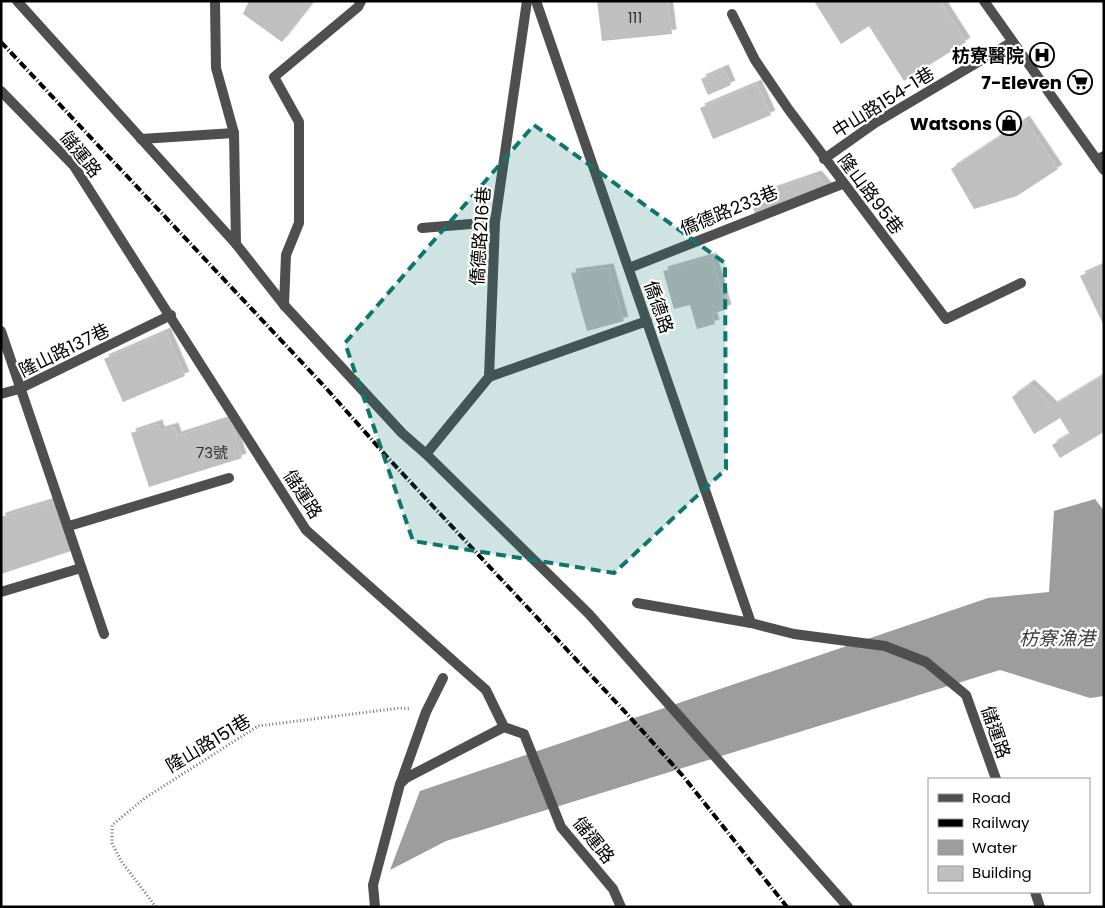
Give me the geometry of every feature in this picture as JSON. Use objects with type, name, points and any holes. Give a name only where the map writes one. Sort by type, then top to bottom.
[{"type":"street","points":[[17,1],[236,244],[284,305],[402,433],[426,454],[589,614],[848,907]]},
{"type":"street","points":[[215,1],[216,68],[234,133],[236,244]]},
{"type":"street","points":[[284,305],[286,254],[299,223],[299,122],[274,78],[358,7],[361,1]]},
{"type":"street","name":"僑德路216巷","points":[[489,377],[494,222],[527,1]]},
{"type":"street","name":"僑德路","points":[[536,1],[751,623]]},
{"type":"street","points":[[984,1],[1012,42],[1100,158],[1104,170]]},
{"type":"street","name":"隆山路95巷","points":[[732,14],[754,60],[824,160],[946,319],[1021,283]]},
{"type":"street","name":"中山路154-1巷","points":[[824,160],[875,123],[1012,42]]},
{"type":"street","name":"儲運路","points":[[1,91],[74,166],[172,315],[306,530],[486,690],[504,727],[524,734],[561,827],[613,889],[621,907]]},
{"type":"street","points":[[141,139],[234,133]]},
{"type":"street","name":"僑德路233巷","points":[[629,268],[842,184]]},
{"type":"street","points":[[422,228],[494,222]]},
{"type":"street","name":"隆山路137巷","points":[[104,634],[81,568],[69,526],[19,389],[172,315]]},
{"type":"street","points":[[426,454],[489,377],[647,321]]},
{"type":"street","points":[[1,331],[19,389],[1,394]]},
{"type":"street","points":[[69,526],[229,478]]},
{"type":"street","points":[[1,592],[81,568]]},
{"type":"street","points":[[637,603],[751,623]]},
{"type":"street","name":"儲運路","points":[[751,623],[794,634],[885,646],[926,662],[966,695],[996,778]]},
{"type":"street","points":[[375,907],[373,884],[400,784],[426,712],[443,678]]},
{"type":"street","points":[[400,784],[406,778],[504,727]]},
{"type":"street","points":[[1035,893],[1040,907]]},
{"type":"path","name":"隆山路151巷","points":[[156,907],[122,861],[112,843],[112,825],[146,798],[258,726],[400,708],[426,712]]},
{"type":"highlighted area","points":[[534,125],[725,263],[726,469],[614,573],[413,541],[345,343]]},
{"type":"water","name":"枋寮漁港","points":[[1095,499],[1104,511],[1104,696],[1090,698],[1000,670],[446,841],[390,870],[420,791],[988,598],[1049,592],[1054,511]]},
{"type":"building","points":[[249,1],[314,1],[282,42],[243,14]]},
{"type":"building","points":[[597,1],[668,1],[672,34],[602,41]]},
{"type":"building","points":[[814,1],[940,1],[966,42],[904,81],[869,26],[841,44]]},
{"type":"building","points":[[724,69],[731,85],[708,95],[701,79]]},
{"type":"building","points":[[757,84],[771,115],[713,139],[700,108]]},
{"type":"building","points":[[1025,120],[1058,169],[1017,196],[974,209],[951,169]]},
{"type":"building","points":[[817,175],[830,190],[756,216],[750,198]]},
{"type":"building","points":[[712,257],[727,309],[712,314],[715,324],[697,329],[690,305],[674,309],[663,271]]},
{"type":"building","points":[[1104,265],[1104,326],[1080,276]]},
{"type":"building","points":[[609,268],[624,321],[587,331],[571,273]]},
{"type":"building","points":[[166,332],[185,376],[123,402],[104,359]]},
{"type":"building","points":[[1104,375],[1104,432],[1060,458],[1052,445],[1070,434],[1060,418],[1034,434],[1012,397],[1030,384],[1053,406]]},
{"type":"building","points":[[230,419],[242,458],[149,487],[131,433],[158,424],[160,431],[174,427],[177,436]]},
{"type":"building","points":[[54,501],[71,551],[1,574],[1,517]]},
{"type":"railway","points":[[1,42],[325,387],[388,458],[627,714],[683,776],[787,907]]},
{"type":"place","name":"枋寮醫院","points":[[1042,55]]},
{"type":"place","name":"7-Eleven","points":[[1080,82]]},
{"type":"place","name":"Watsons","points":[[1009,123]]}]
